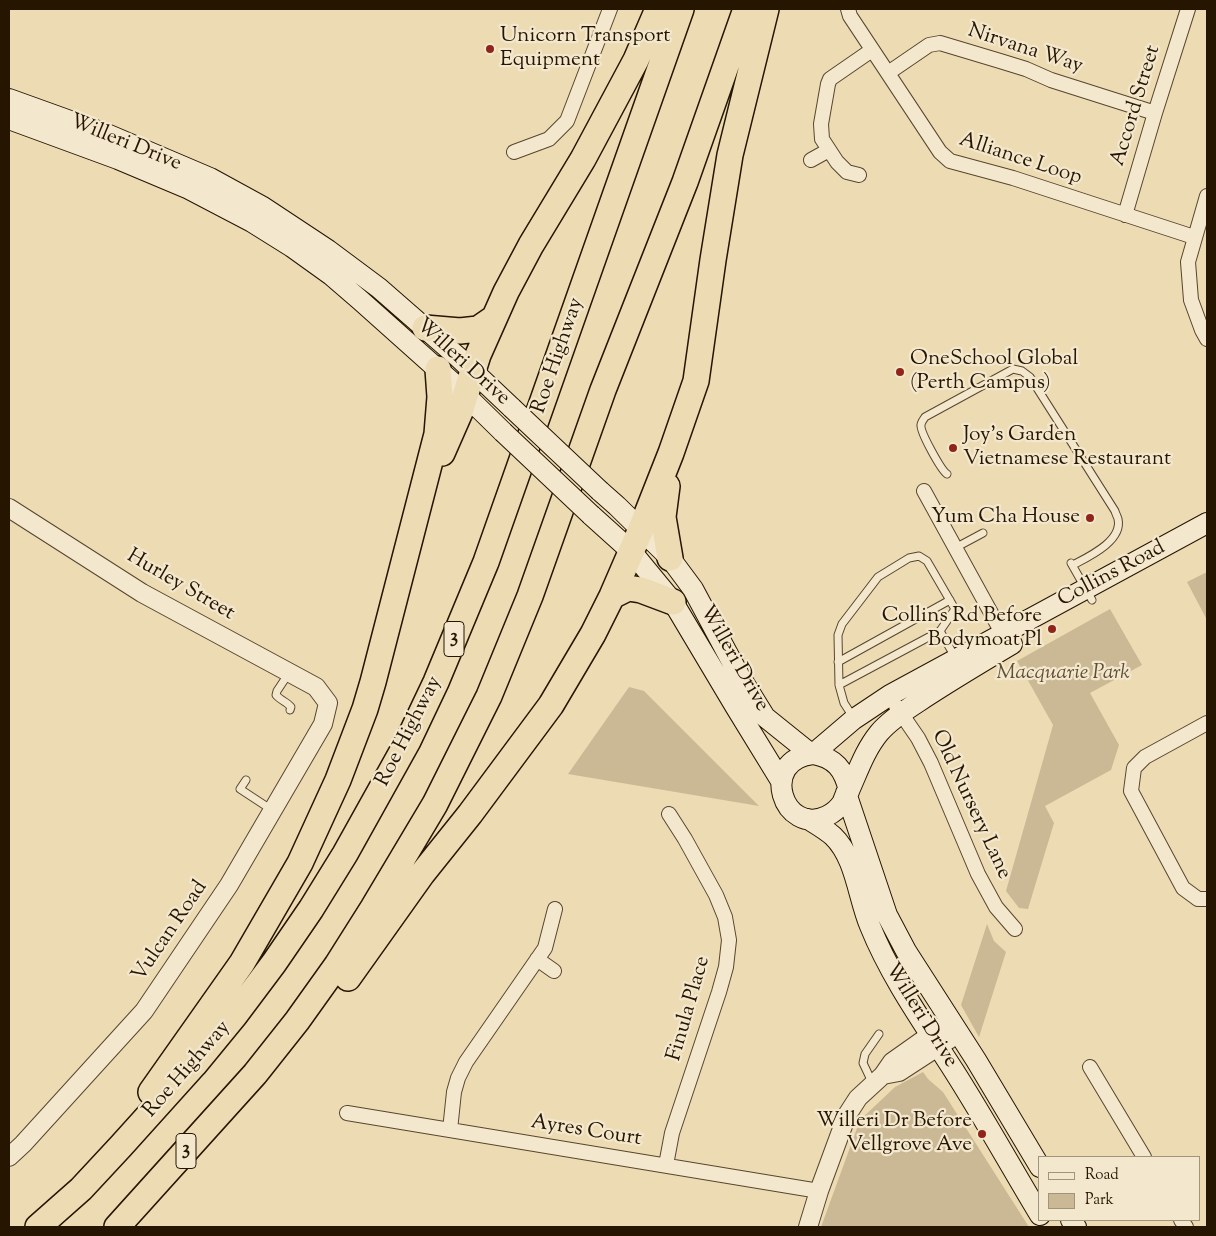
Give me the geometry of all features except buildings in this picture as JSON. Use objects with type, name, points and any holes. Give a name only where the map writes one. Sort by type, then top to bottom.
[{"type":"highway","points":[[416,510],[460,412],[478,356],[506,292],[531,245],[584,159],[636,60],[658,9]]},
{"type":"highway","name":"Roe Highway","points":[[38,1227],[81,1189],[215,1041],[274,963],[311,909],[345,854],[408,740],[436,682],[486,562],[681,9]]},
{"type":"highway","name":"3","points":[[117,1227],[255,1074],[297,1021],[332,973],[374,908],[435,804],[489,696],[530,596],[604,390],[685,182],[746,9]]},
{"type":"highway","points":[[255,1074],[313,1024],[347,980],[422,874],[470,814],[551,705],[593,634],[612,596],[671,454],[696,381],[730,155],[766,9]]},
{"type":"highway","points":[[424,328],[460,331],[478,329],[494,318]]},
{"type":"highway","points":[[81,1189],[178,1056],[242,963],[300,862],[338,780],[374,682],[416,510],[437,434],[440,397],[438,369]]},
{"type":"highway","points":[[670,558],[663,518],[671,454]]},
{"type":"highway","points":[[612,596],[628,588],[642,590],[673,602]]},
{"type":"main road","name":"Willeri Drive","points":[[9,99],[109,136],[218,182],[263,207],[328,250],[379,288],[600,490],[636,540],[735,706],[782,780],[782,795],[785,803],[792,812],[819,825],[834,837],[847,856],[869,925],[885,960],[1038,1211]]},
{"type":"main road","name":"Willeri Drive","points":[[9,118],[178,184],[252,222],[292,247],[331,274],[438,369],[591,515],[670,558],[693,589],[739,675],[765,717],[812,754],[824,756],[837,765],[845,775],[848,792],[887,915],[906,951],[976,1060],[1038,1163]]},
{"type":"main road","name":"Collins Road","points":[[812,754],[854,719],[890,695],[960,666],[1089,594],[1207,523]]},
{"type":"main road","name":"Collins Road","points":[[1089,594],[1207,538]]},
{"type":"main road","name":"Collins Road","points":[[848,792],[864,755],[879,732],[960,666]]},
{"type":"main road","points":[[782,780],[785,770],[793,761],[812,754]]},
{"type":"main road","points":[[808,819],[826,817],[834,812],[842,804],[848,792]]},
{"type":"street","points":[[514,152],[549,139],[567,121],[610,9]]},
{"type":"street","name":"Alliance Loop","points":[[848,9],[850,16],[940,152],[950,161],[1013,178],[1194,237]]},
{"type":"street","name":"Accord Street","points":[[1125,215],[1185,10]]},
{"type":"street","name":"Nirvana Way","points":[[888,73],[929,45],[940,43],[1026,69],[1051,80],[1155,112]]},
{"type":"street","points":[[859,175],[848,172],[837,162],[822,139],[821,124],[830,79],[872,50]]},
{"type":"street","points":[[811,160],[829,150]]},
{"type":"street","points":[[1207,196],[1188,262],[1190,294],[1207,339]]},
{"type":"street","points":[[924,491],[1006,640]]},
{"type":"street","name":"Hurley Street","points":[[9,508],[142,593],[316,687],[328,703]]},
{"type":"street","name":"Old Nursery Lane","points":[[890,695],[918,738],[931,763],[982,882],[996,907],[1015,929]]},
{"type":"street","name":"Vulcan Road","points":[[9,1157],[144,1011],[229,886],[324,724],[328,703]]},
{"type":"street","points":[[1207,724],[1145,757],[1134,768],[1131,791],[1183,888],[1198,899],[1207,899]]},
{"type":"street","name":"Finula Place","points":[[666,1165],[672,1132],[726,967],[729,940],[725,917],[716,895],[669,814]]},
{"type":"street","points":[[450,1130],[454,1092],[458,1078],[466,1062],[545,948],[555,909]]},
{"type":"street","points":[[537,959],[554,971]]},
{"type":"street","points":[[808,1227],[819,1190],[847,1114],[858,1098],[878,1079],[899,1072],[934,1041],[954,1027]]},
{"type":"street","points":[[1090,1067],[1143,1156]]},
{"type":"street","name":"Ayres Court","points":[[347,1113],[819,1190]]},
{"type":"lane","points":[[947,474],[922,431],[921,424],[925,418],[1012,370],[1022,371],[1030,377],[1115,511],[1118,519],[1115,534],[1104,548],[1072,564],[1089,594]]},
{"type":"lane","points":[[955,548],[983,533]]},
{"type":"lane","points":[[839,685],[940,631],[955,610],[927,561],[919,556],[909,558],[878,577],[842,624],[838,635],[839,685],[844,702],[854,719]]},
{"type":"lane","points":[[838,662],[950,600]]},
{"type":"lane","points":[[940,631],[960,666]]},
{"type":"lane","points":[[289,672],[276,695],[289,704],[290,710]]},
{"type":"lane","points":[[246,780],[240,788],[273,810]]},
{"type":"lane","points":[[878,1079],[863,1063],[865,1054],[879,1034]]},
{"type":"green space","points":[[1207,572],[1207,620],[1187,582]]},
{"type":"green space","name":"Macquarie Park","points":[[1110,609],[1142,665],[1090,693],[1119,745],[1111,770],[1045,806],[1054,823],[1028,909],[1019,908],[1006,891],[1053,725],[1017,661]]},
{"type":"green space","points":[[629,687],[644,691],[759,806],[568,774]]},
{"type":"green space","points":[[987,924],[994,941],[1006,952],[979,1037],[961,1005]]},
{"type":"green space","points":[[923,1072],[943,1092],[1029,1227],[821,1227],[860,1120],[895,1087]]},
{"type":"place","name":"Unicorn Transport Equipment","points":[[490,49]]},
{"type":"place","name":"OneSchool Global (Perth Campus)","points":[[900,372]]},
{"type":"place","name":"Joy's Garden Vietnamese Restaurant","points":[[953,448]]},
{"type":"place","name":"Yum Cha House","points":[[1090,518]]},
{"type":"place","name":"Collins Rd Before Bodymoat Pl","points":[[1052,629]]},
{"type":"place","name":"Willeri Dr Before Vellgrove Ave","points":[[982,1134]]}]
